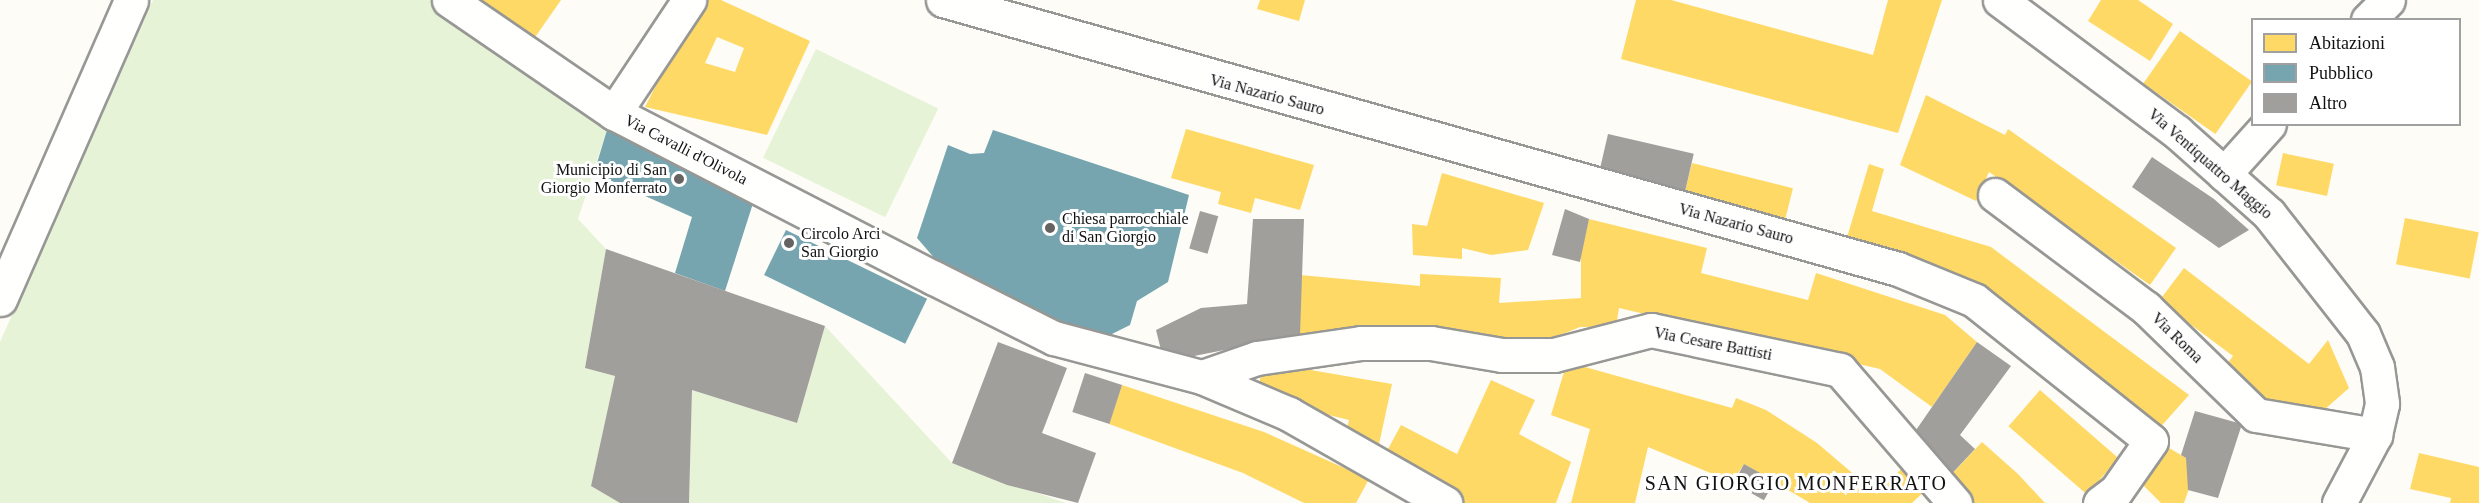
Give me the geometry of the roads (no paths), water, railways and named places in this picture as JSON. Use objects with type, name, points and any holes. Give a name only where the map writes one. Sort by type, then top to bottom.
[{"type":"street","points":[[0,299],[131,0]]},
{"type":"street","name":"Via Cavalli d'Olivola","points":[[450,0],[614,113],[934,278],[1054,338],[1202,377],[1289,414],[1445,503]]},
{"type":"street","points":[[614,113],[689,0]]},
{"type":"street","name":"Via Nazario Sauro","points":[[943,0],[1198,76],[1898,269],[1974,300],[2151,441],[2116,491],[2100,503]]},
{"type":"street","name":"Via Ventiquattro Maggio","points":[[2000,0],[2178,132],[2269,214],[2363,334],[2377,367],[2382,404],[2375,435]]},
{"type":"street","points":[[2370,18],[2388,0]]},
{"type":"street","points":[[2223,174],[2267,126]]},
{"type":"street","name":"Via Roma","points":[[1995,195],[2146,308],[2256,415],[2375,435]]},
{"type":"street","name":"Via Cesare Battisti","points":[[1202,377],[1257,358],[1361,343],[1431,343],[1502,355],[1554,355],[1651,330],[1840,370],[1955,503]]},
{"type":"street","points":[[2339,503],[2375,435]]},
{"type":"place","name":"Municipio di San Giorgio Monferrato","points":[[679,179]]},
{"type":"place","name":"Chiesa parrocchiale di San Giorgio","points":[[1050,228]]},
{"type":"place","name":"Circolo Arci San Giorgio","points":[[789,243]]},
{"type":"district","name":"SAN GIORGIO MONFERRATO","points":[[1796,483]]}]
